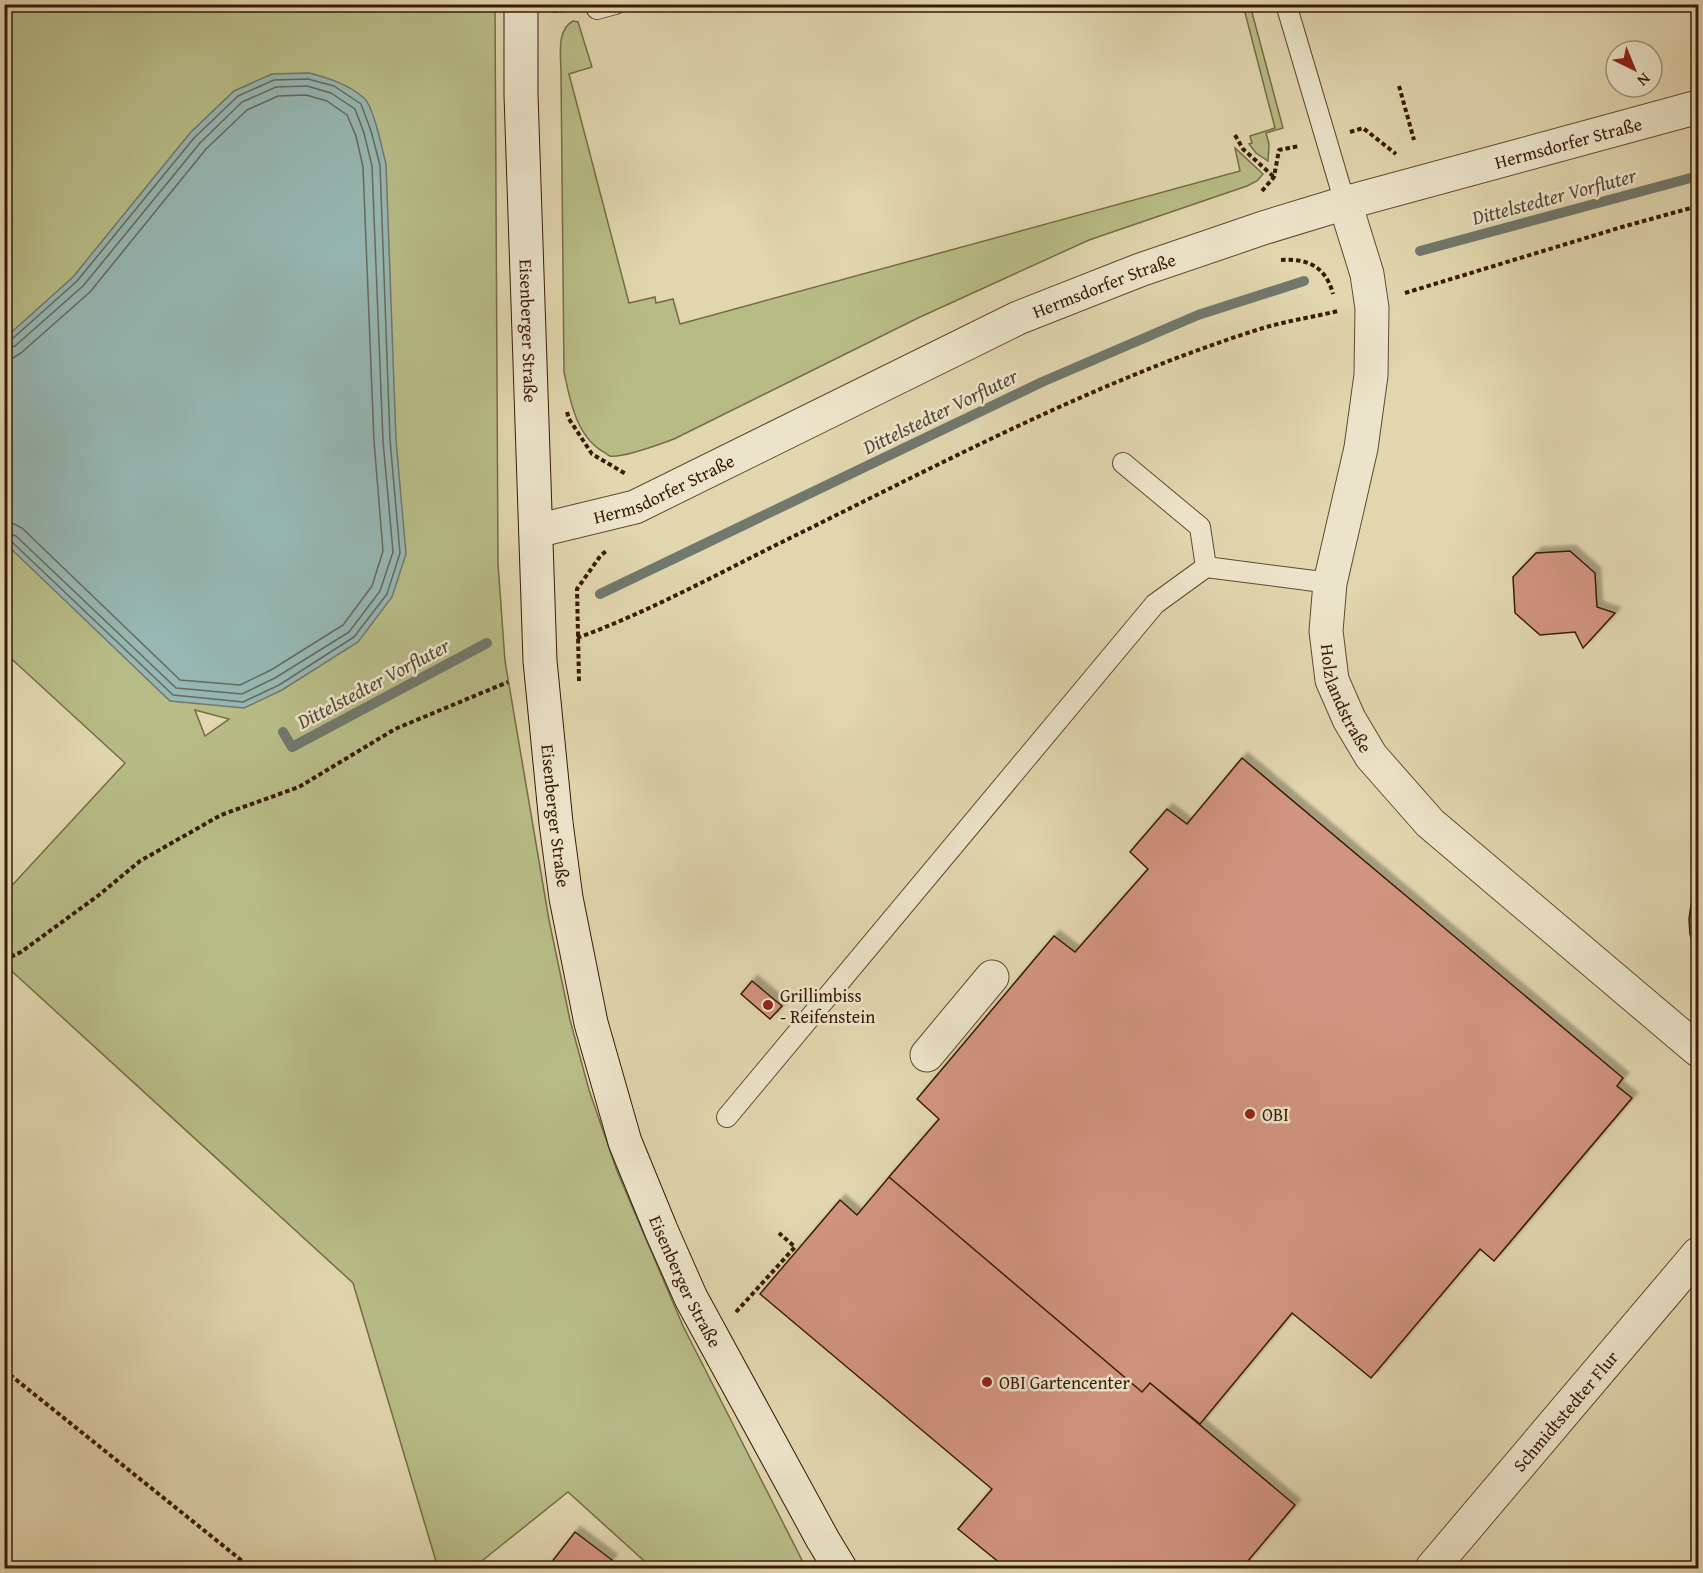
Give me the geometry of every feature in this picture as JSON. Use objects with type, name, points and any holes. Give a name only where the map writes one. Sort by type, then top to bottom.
[{"type":"street","name":"Eisenberger Straße","points":[[521,4],[521,95],[541,673],[550,771],[566,898],[591,1023],[625,1142],[691,1298],[840,1569]]},
{"type":"street","name":"Hermsdorfer Straße","points":[[536,531],[635,507],[1018,318],[1140,270],[1258,213],[1345,203],[1698,107]]},
{"type":"street","name":"Holzlandstraße","points":[[1345,203],[1367,274],[1372,308],[1371,375],[1361,448],[1330,583],[1326,631],[1332,680],[1349,719],[1371,756],[1430,823],[1698,1050]]},
{"type":"street","points":[[927,1055],[958,1014],[992,977]]},
{"type":"street","name":"Schmidtstedter Flur","points":[[1432,1569],[1698,1254]]},
{"type":"lane","points":[[1286,4],[1345,203]]},
{"type":"lane","points":[[1123,463],[1200,527],[1206,567]]},
{"type":"lane","points":[[727,1117],[1155,604],[1206,567],[1330,583]]},
{"type":"path","points":[[1399,86],[1414,140]]},
{"type":"path","points":[[1340,320],[1331,284],[1319,268],[1299,259],[1274,260],[1258,213],[1274,177],[1279,150],[1326,140],[1363,128],[1397,155],[1407,153]]},
{"type":"path","points":[[1235,135],[1243,149],[1274,177]]},
{"type":"path","points":[[1401,294],[1698,206]]},
{"type":"path","points":[[577,638],[713,576],[980,444],[1150,367],[1265,328],[1338,311]]},
{"type":"path","points":[[579,682],[577,589],[601,555],[611,548]]},
{"type":"path","points":[[4,960],[30,946],[99,895],[140,861],[221,815],[298,787],[395,729],[500,684],[541,673]]},
{"type":"path","points":[[734,1313],[795,1247],[778,1233]]},
{"type":"path","points":[[4,1370],[251,1569]]},
{"type":"green space","points":[[5,5],[495,5],[498,564],[505,661],[549,920],[570,1020],[589,1090],[617,1171],[683,1326],[806,1568],[652,1568],[568,1492],[473,1568],[438,1568],[353,1283],[5,965],[5,893],[125,763],[5,653]],"holes":[[[195,710],[229,719],[205,736]]]},
{"type":"green space","points":[[1243,5],[1250,5],[1283,128],[1266,133],[1269,144],[1268,161],[1256,153],[1249,144],[1252,143],[1250,136],[1275,128]]},
{"type":"green space","points":[[573,21],[578,22],[592,67],[569,74],[629,303],[655,297],[656,303],[673,299],[680,324],[1240,171],[1235,148],[1263,174],[1257,181],[1247,186],[1089,240],[918,318],[674,439],[633,453],[610,456],[593,444],[580,426],[564,372],[560,51],[564,31]]},
{"type":"water","points":[[309,73],[345,85],[364,98],[374,119],[386,164],[396,440],[406,554],[392,597],[358,642],[282,690],[244,708],[170,701],[5,543],[5,338],[73,277],[190,133],[234,91],[272,74]]},
{"type":"building","points":[[1570,551],[1595,573],[1597,607],[1615,613],[1583,648],[1575,632],[1540,635],[1515,613],[1513,577],[1536,553]]},
{"type":"building","points":[[1242,758],[1623,1078],[1617,1086],[1632,1098],[1494,1261],[1480,1249],[1371,1378],[1292,1313],[1200,1424],[1150,1383],[1142,1392],[889,1177],[939,1119],[917,1099],[1054,936],[1075,952],[1148,869],[1130,852],[1167,809],[1187,824]]},
{"type":"building","points":[[1698,890],[1698,957],[1690,934],[1689,919],[1691,905]]},
{"type":"building","points":[[752,981],[782,1006],[770,1019],[741,994]]},
{"type":"building","points":[[889,1177],[1142,1392],[1150,1383],[1295,1505],[1242,1568],[1006,1568],[958,1529],[992,1489],[760,1294],[840,1200],[857,1215]]},
{"type":"building","points":[[575,1532],[612,1560],[605,1568],[547,1568]]},
{"type":"waterway","name":"Dittelstedter Vorfluter","points":[[1420,251],[1698,176]]},
{"type":"waterway","name":"Dittelstedter Vorfluter","points":[[600,594],[1042,382],[1198,315],[1304,281]]},
{"type":"waterway","name":"Dittelstedter Vorfluter","points":[[283,732],[292,747],[487,643]]},
{"type":"place","name":"Grillimbiss - Reifenstein","points":[[768,1005]]},
{"type":"place","name":"OBI","points":[[1250,1114]]},
{"type":"place","name":"OBI Gartencenter","points":[[987,1382]]}]
